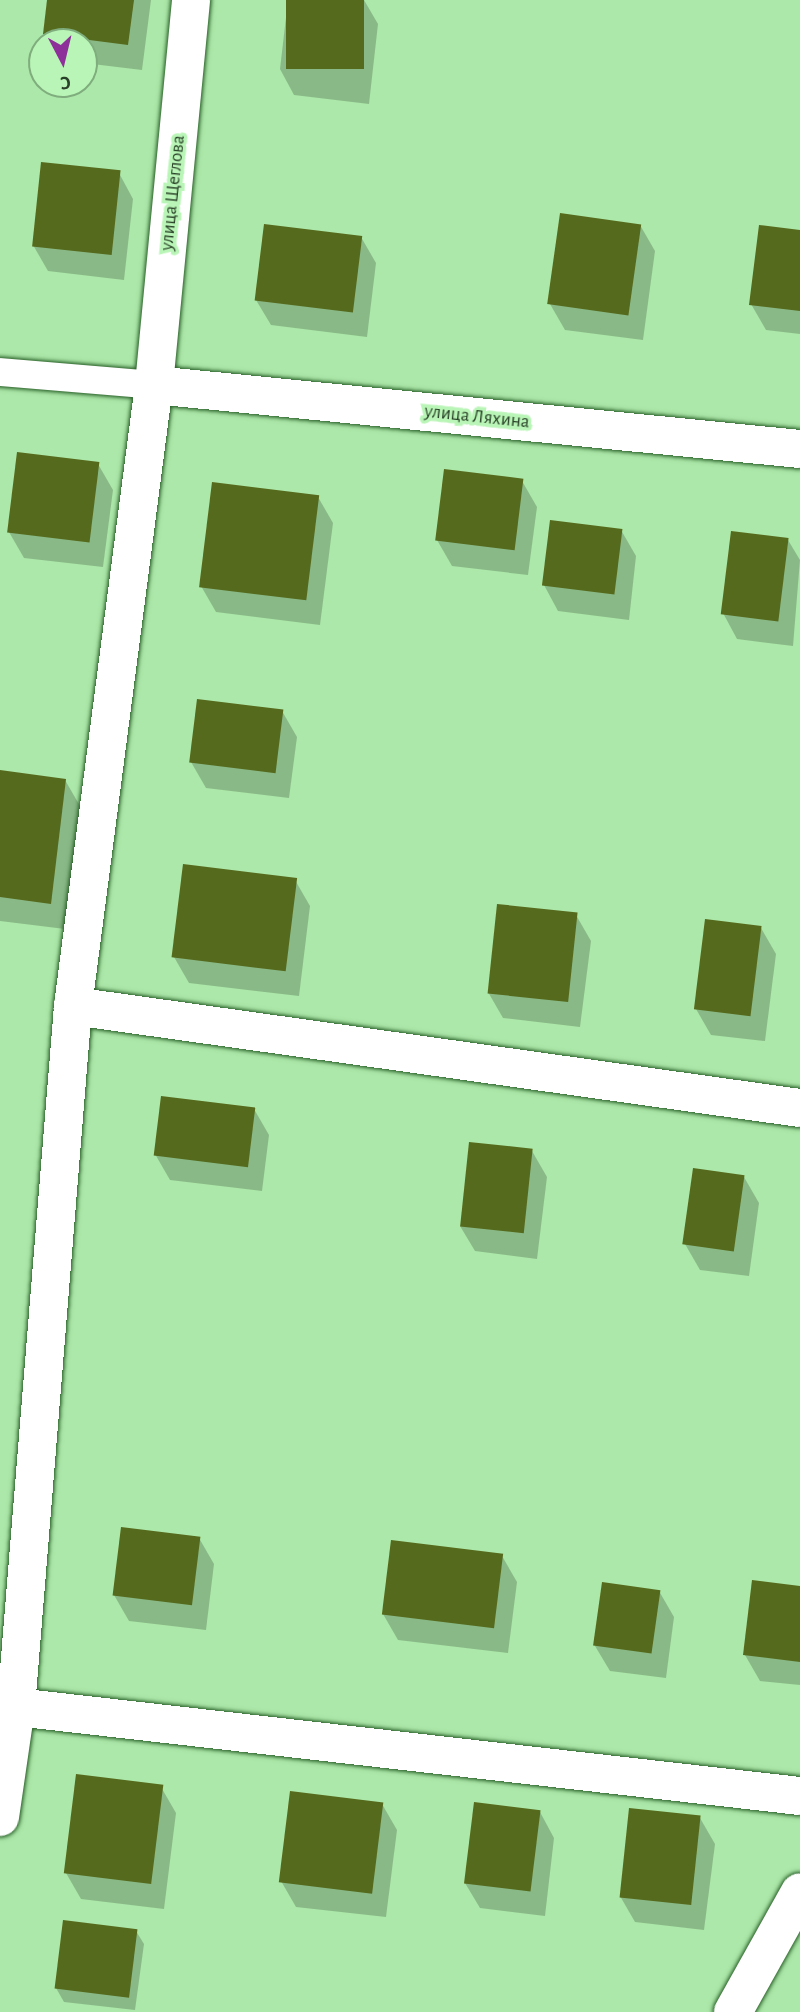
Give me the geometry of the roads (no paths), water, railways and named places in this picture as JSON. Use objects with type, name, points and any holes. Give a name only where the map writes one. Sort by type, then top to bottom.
[{"type":"street","name":"улица Щеглова","points":[[0,1817],[16,1707],[73,1006],[154,385],[191,0]]},
{"type":"street","name":"улица Ляхина","points":[[154,385],[800,449]]},
{"type":"street","points":[[73,1006],[800,1108]]},
{"type":"street","points":[[16,1707],[800,1796]]},
{"type":"street","points":[[733,2012],[800,1892]]},
{"type":"lane","points":[[0,372],[154,385]]}]
